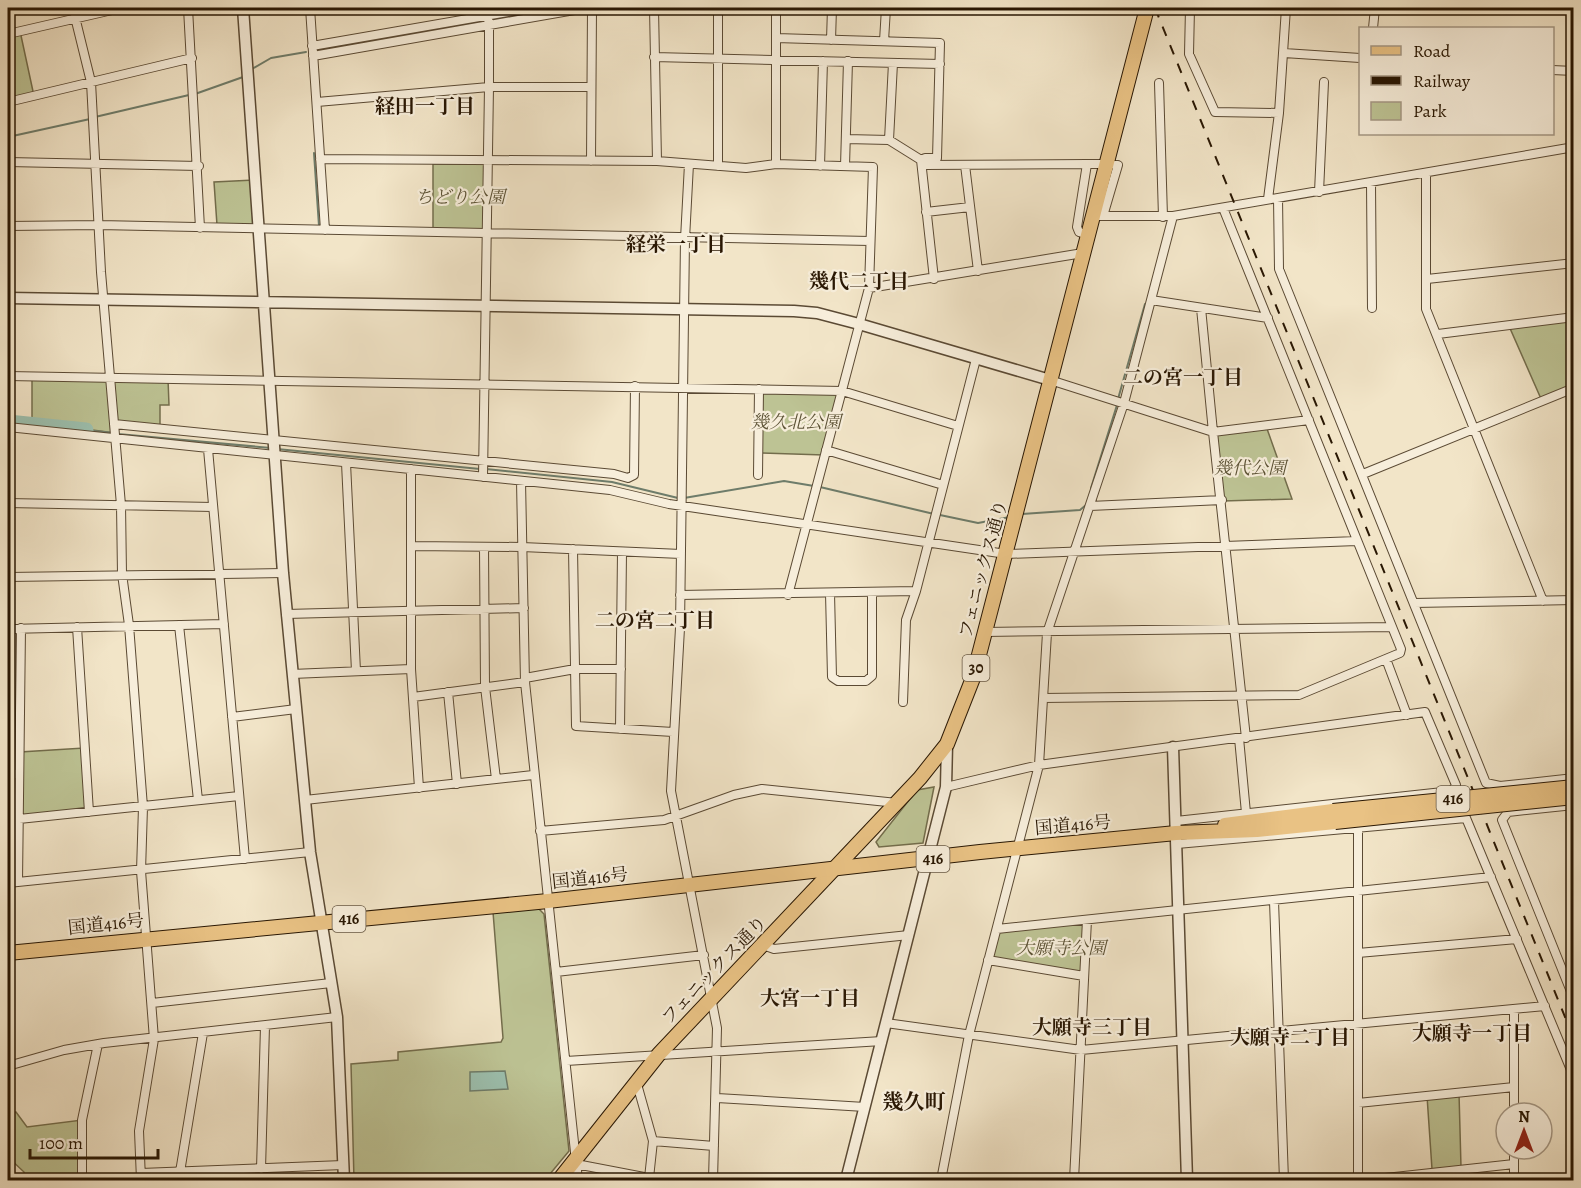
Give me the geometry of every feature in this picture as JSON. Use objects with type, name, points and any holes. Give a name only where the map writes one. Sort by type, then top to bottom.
[{"type":"main road","name":"フェニックス通り","points":[[559,1180],[576,1162],[659,1054],[897,803],[947,744],[969,691],[1083,253],[1088,235],[1098,216],[1146,8]]},
{"type":"main road","name":"国道416号","points":[[1334,817],[1574,787]]},
{"type":"main road","name":"国道416号","points":[[8,953],[691,886],[1018,848],[1176,833],[1256,819],[1334,817],[1574,797]]},
{"type":"street","points":[[8,34],[121,8]]},
{"type":"street","points":[[188,8],[200,228]]},
{"type":"street","points":[[243,8],[286,614],[310,852],[337,1017],[344,1180]]},
{"type":"street","points":[[310,8],[325,230]]},
{"type":"street","points":[[312,46],[487,11],[531,8]]},
{"type":"street","points":[[313,56],[489,27],[586,8]]},
{"type":"street","points":[[591,161],[592,8]]},
{"type":"street","points":[[654,8],[657,161]]},
{"type":"street","points":[[718,8],[718,166]]},
{"type":"street","points":[[776,8],[776,164]]},
{"type":"street","points":[[831,40],[832,8]]},
{"type":"street","points":[[884,41],[886,8]]},
{"type":"street","points":[[1190,8],[1189,54],[1215,112],[1279,113]]},
{"type":"street","points":[[1268,199],[1279,113],[1286,8]]},
{"type":"street","points":[[1373,27],[1375,8]]},
{"type":"street","points":[[483,477],[489,160],[487,11]]},
{"type":"street","points":[[75,18],[91,82],[103,299],[117,438],[122,574],[129,625],[143,807],[141,871],[154,1039],[139,1131],[141,1177],[180,1172],[343,1165]]},
{"type":"street","points":[[776,38],[940,43],[937,158],[922,163]]},
{"type":"street","points":[[1284,53],[1359,58]]},
{"type":"street","points":[[654,57],[940,64]]},
{"type":"street","points":[[8,102],[192,58]]},
{"type":"street","points":[[820,165],[823,61]]},
{"type":"street","points":[[845,166],[848,62]]},
{"type":"street","points":[[889,140],[893,63]]},
{"type":"street","points":[[1554,70],[1574,71]]},
{"type":"street","points":[[1319,192],[1324,82]]},
{"type":"street","points":[[1159,83],[1163,217]]},
{"type":"street","points":[[317,102],[489,87],[591,87]]},
{"type":"street","points":[[846,139],[889,140],[922,163],[1101,164]]},
{"type":"street","points":[[1115,165],[1118,165],[1098,216],[1163,217],[1574,147]]},
{"type":"street","points":[[320,159],[657,161],[746,168],[776,164],[873,167],[869,288],[788,595]]},
{"type":"street","points":[[8,162],[198,166]]},
{"type":"street","points":[[922,163],[934,279]]},
{"type":"street","points":[[689,164],[685,238],[680,595],[671,791],[712,998],[719,1052],[713,1180]]},
{"type":"street","points":[[1087,164],[1077,227],[1079,232],[1088,235]]},
{"type":"street","points":[[965,165],[978,272]]},
{"type":"street","points":[[1426,174],[1426,309],[1438,334],[1543,601]]},
{"type":"street","points":[[1371,183],[1372,308]]},
{"type":"street","points":[[1278,198],[1279,269],[1486,783],[1500,786],[1574,778]]},
{"type":"street","points":[[926,213],[970,207]]},
{"type":"street","points":[[1043,698],[1299,695],[1400,653],[1401,649],[1223,208]]},
{"type":"street","points":[[941,1180],[969,1035],[1039,765],[1047,633],[1124,403],[1173,216]]},
{"type":"street","points":[[8,226],[99,225],[870,241]]},
{"type":"street","points":[[869,288],[978,272],[1006,264],[1083,253]]},
{"type":"street","points":[[1426,279],[1574,263]]},
{"type":"street","points":[[8,298],[685,308],[816,313],[1050,380],[1213,432],[1309,420]]},
{"type":"street","points":[[1151,300],[1268,318]]},
{"type":"street","points":[[1201,308],[1242,696],[1246,813]]},
{"type":"street","points":[[1438,334],[1574,317]]},
{"type":"street","points":[[903,702],[906,620],[916,591],[976,359]]},
{"type":"street","points":[[8,376],[684,386],[842,391],[958,426]]},
{"type":"street","points":[[114,424],[632,477],[634,475],[635,386]]},
{"type":"street","points":[[1363,474],[1574,388]]},
{"type":"street","points":[[758,476],[759,389]]},
{"type":"street","points":[[8,427],[610,490],[682,506],[1006,554],[1357,540]]},
{"type":"street","points":[[208,448],[245,859]]},
{"type":"street","points":[[826,450],[943,485]]},
{"type":"street","points":[[346,463],[356,671]]},
{"type":"street","points":[[411,469],[411,669],[419,788]]},
{"type":"street","points":[[521,481],[525,680],[533,776],[578,1180]]},
{"type":"street","points":[[1090,506],[1222,500]]},
{"type":"street","points":[[8,503],[213,507]]},
{"type":"street","points":[[411,546],[522,547],[681,554]]},
{"type":"street","points":[[484,547],[485,687],[496,779]]},
{"type":"street","points":[[573,549],[576,726],[673,732]]},
{"type":"street","points":[[620,729],[622,552]]},
{"type":"street","points":[[8,577],[283,573]]},
{"type":"street","points":[[680,595],[788,595],[916,591]]},
{"type":"street","points":[[830,593],[832,677],[838,681],[866,681],[872,676],[872,592]]},
{"type":"street","points":[[1414,603],[1574,600]]},
{"type":"street","points":[[286,614],[524,608]]},
{"type":"street","points":[[8,629],[224,624]]},
{"type":"street","points":[[179,625],[198,800]]},
{"type":"street","points":[[77,627],[89,812]]},
{"type":"street","points":[[985,632],[1392,627]]},
{"type":"street","points":[[18,882],[21,628]]},
{"type":"street","points":[[1386,659],[1407,715]]},
{"type":"street","points":[[292,674],[411,669]]},
{"type":"street","points":[[413,697],[485,687],[575,669],[621,669]]},
{"type":"street","points":[[448,692],[457,784]]},
{"type":"street","points":[[232,717],[296,709]]},
{"type":"street","points":[[946,788],[1039,765],[1425,712],[1456,785],[1452,791]]},
{"type":"street","points":[[846,1180],[946,788],[947,744]]},
{"type":"street","points":[[1173,747],[1187,1180]]},
{"type":"street","points":[[8,774],[20,774]]},
{"type":"street","points":[[305,800],[533,776]]},
{"type":"street","points":[[1500,786],[1508,812]]},
{"type":"street","points":[[540,831],[664,820],[734,795],[762,789],[897,803]]},
{"type":"street","points":[[1176,833],[1246,813],[1452,791]]},
{"type":"street","points":[[1452,791],[1462,818]]},
{"type":"street","points":[[19,819],[239,796]]},
{"type":"street","points":[[1574,805],[1508,812],[1502,820],[1574,999]]},
{"type":"street","points":[[1176,833],[1358,829],[1466,818],[1574,1077]]},
{"type":"street","points":[[1358,829],[1358,1180]]},
{"type":"street","points":[[8,884],[310,852]]},
{"type":"street","points":[[997,928],[1491,878]]},
{"type":"street","points":[[1274,901],[1284,1180]]},
{"type":"street","points":[[1074,1180],[1087,920]]},
{"type":"street","points":[[764,945],[774,949],[909,935]]},
{"type":"street","points":[[1358,953],[1517,939]]},
{"type":"street","points":[[556,972],[704,955]]},
{"type":"street","points":[[988,960],[1084,976]]},
{"type":"street","points":[[152,1003],[331,983]]},
{"type":"street","points":[[886,1023],[1081,1050],[1545,1006]]},
{"type":"street","points":[[1514,1009],[1514,1101]]},
{"type":"street","points":[[8,1066],[98,1044],[337,1017]]},
{"type":"street","points":[[261,1169],[265,1026]]},
{"type":"street","points":[[180,1172],[203,1033]]},
{"type":"street","points":[[566,1061],[882,1041]]},
{"type":"street","points":[[82,1180],[82,1120],[98,1044]]},
{"type":"street","points":[[636,1084],[653,1141],[649,1178]]},
{"type":"street","points":[[1358,1103],[1514,1088]]},
{"type":"street","points":[[717,1098],[865,1107]]},
{"type":"street","points":[[653,1141],[714,1146]]},
{"type":"street","points":[[576,1162],[649,1178],[682,1180]]},
{"type":"street","points":[[1367,1180],[1514,1164],[1514,1180]]},
{"type":"green space","points":[[20,31],[34,96],[8,102],[8,34]]},
{"type":"green space","name":"ちどり公園","points":[[433,164],[487,164],[486,230],[433,230]]},
{"type":"green space","points":[[254,180],[257,225],[217,225],[214,182]]},
{"type":"green space","points":[[1573,317],[1573,388],[1542,401],[1509,326]]},
{"type":"green space","points":[[32,378],[168,379],[169,405],[160,405],[160,429],[115,424],[115,433],[32,422]]},
{"type":"green space","name":"幾久北公園","points":[[760,390],[840,392],[824,455],[760,453]]},
{"type":"green space","name":"幾代公園","points":[[1266,426],[1292,499],[1223,501],[1217,433]]},
{"type":"green space","points":[[84,748],[89,812],[19,819],[20,752]]},
{"type":"green space","points":[[934,787],[923,843],[879,847],[876,842],[917,790]]},
{"type":"green space","points":[[538,908],[544,914],[569,1151],[545,1180],[354,1180],[351,1064],[398,1060],[398,1052],[501,1042],[503,1038],[493,912]]},
{"type":"green space","name":"大願寺公園","points":[[1081,922],[1085,927],[1083,975],[991,959],[998,930]]},
{"type":"green space","points":[[1459,1093],[1461,1167],[1432,1169],[1427,1096]]},
{"type":"green space","points":[[8,1112],[16,1112],[27,1127],[82,1120],[82,1180],[25,1180],[24,1172],[8,1157]]},
{"type":"shaded area","points":[[505,1071],[508,1089],[470,1091],[470,1072]]},
{"type":"waterway","points":[[493,20],[559,8]]},
{"type":"waterway","points":[[316,51],[484,21]]},
{"type":"waterway","points":[[252,69],[271,58],[306,52]]},
{"type":"waterway","points":[[195,94],[243,77]]},
{"type":"waterway","points":[[95,117],[189,95]]},
{"type":"waterway","points":[[8,137],[90,119]]},
{"type":"waterway","points":[[314,153],[319,226]]},
{"type":"waterway","points":[[1118,399],[1145,304]]},
{"type":"waterway","points":[[1091,488],[1117,405]]},
{"type":"waterway","points":[[8,422],[86,430]]},
{"type":"waterway","points":[[86,430],[113,433]]},
{"type":"waterway","points":[[118,434],[271,448]]},
{"type":"waterway","points":[[277,449],[480,469]]},
{"type":"waterway","points":[[486,469],[612,482],[678,498]]},
{"type":"waterway","points":[[684,498],[784,481],[814,486]]},
{"type":"waterway","points":[[820,487],[934,514]]},
{"type":"waterway","points":[[1022,514],[1080,510],[1086,505]]},
{"type":"waterway","points":[[940,515],[978,523],[1010,517]]},
{"type":"railway","points":[[1155,8],[1574,1039]]},
{"type":"district","name":"経田一丁目","points":[[425,106]]},
{"type":"district","name":"経栄一丁目","points":[[676,244]]},
{"type":"district","name":"幾代二丁目","points":[[859,281]]},
{"type":"district","name":"二の宮一丁目","points":[[1183,377]]},
{"type":"district","name":"二の宮二丁目","points":[[655,620]]},
{"type":"district","name":"大宮一丁目","points":[[810,998]]},
{"type":"district","name":"大願寺三丁目","points":[[1092,1027]]},
{"type":"district","name":"大願寺一丁目","points":[[1472,1033]]},
{"type":"district","name":"大願寺二丁目","points":[[1290,1037]]},
{"type":"district","name":"幾久町","points":[[914,1102]]}]
